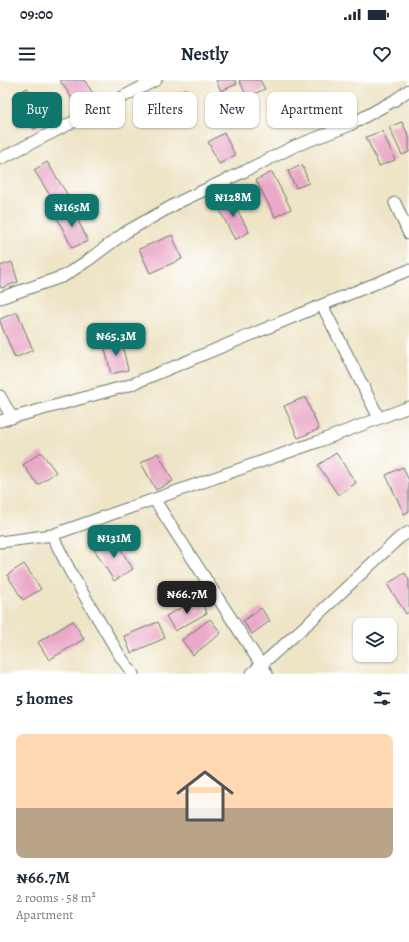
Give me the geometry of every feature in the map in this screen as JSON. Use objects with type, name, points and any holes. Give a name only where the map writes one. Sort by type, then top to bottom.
[{"type":"street","points":[[0,159],[154,81]]},
{"type":"street","points":[[0,298],[64,276],[126,232],[181,201],[295,146],[348,126],[395,100],[409,90]]},
{"type":"street","points":[[396,202],[409,234]]},
{"type":"street","points":[[0,421],[130,385],[409,270]]},
{"type":"street","points":[[322,305],[379,418]]},
{"type":"street","points":[[0,396],[12,418]]},
{"type":"street","points":[[0,542],[52,535],[317,442],[409,407]]},
{"type":"street","points":[[154,499],[264,669]]},
{"type":"street","points":[[251,674],[264,669],[399,538],[409,532]]},
{"type":"street","points":[[52,535],[71,573],[120,656],[133,674]]},
{"type":"building","points":[[60,80],[84,80],[92,92],[70,92],[70,96]]},
{"type":"building","points":[[216,80],[235,80],[237,84],[221,91]]},
{"type":"building","points":[[239,80],[260,80],[265,89],[258,92],[245,92]]},
{"type":"building","points":[[27,88],[30,92],[21,92]]},
{"type":"building","points":[[187,89],[188,92],[179,92]]},
{"type":"building","points":[[402,122],[409,137],[409,152],[402,155],[389,127]]},
{"type":"building","points":[[382,131],[395,160],[379,166],[366,137]]},
{"type":"building","points":[[224,133],[235,155],[219,164],[208,142]]},
{"type":"building","points":[[47,162],[69,197],[56,205],[34,170]]},
{"type":"building","points":[[302,165],[309,183],[296,188],[288,171]]},
{"type":"building","points":[[272,172],[291,209],[275,217],[256,180]]},
{"type":"building","points":[[230,196],[249,232],[235,240],[216,203]]},
{"type":"building","points":[[72,208],[88,241],[72,248],[56,215]]},
{"type":"building","points":[[172,235],[182,259],[150,273],[139,249]]},
{"type":"building","points":[[12,262],[18,282],[1,288],[0,266]]},
{"type":"building","points":[[17,312],[33,350],[15,358],[0,319]]},
{"type":"building","points":[[121,340],[128,370],[111,374],[104,344]]},
{"type":"building","points":[[305,397],[319,429],[298,438],[284,406]]},
{"type":"building","points":[[41,452],[56,472],[38,485],[23,465]]},
{"type":"building","points":[[158,453],[173,481],[156,490],[141,463]]},
{"type":"building","points":[[336,453],[356,483],[338,495],[318,465]]},
{"type":"building","points":[[403,467],[409,481],[409,511],[404,514],[386,475]]},
{"type":"building","points":[[113,537],[133,569],[114,581],[94,549]]},
{"type":"building","points":[[24,564],[41,589],[23,600],[7,575]]},
{"type":"building","points":[[405,573],[409,580],[409,612],[406,614],[387,584]]},
{"type":"building","points":[[199,598],[207,613],[175,631],[166,616]]},
{"type":"building","points":[[261,608],[270,621],[252,634],[243,621]]},
{"type":"building","points":[[210,619],[221,633],[193,655],[182,640]]},
{"type":"building","points":[[73,621],[84,639],[49,660],[38,642]]},
{"type":"building","points":[[158,622],[165,638],[131,653],[124,636]]}]
